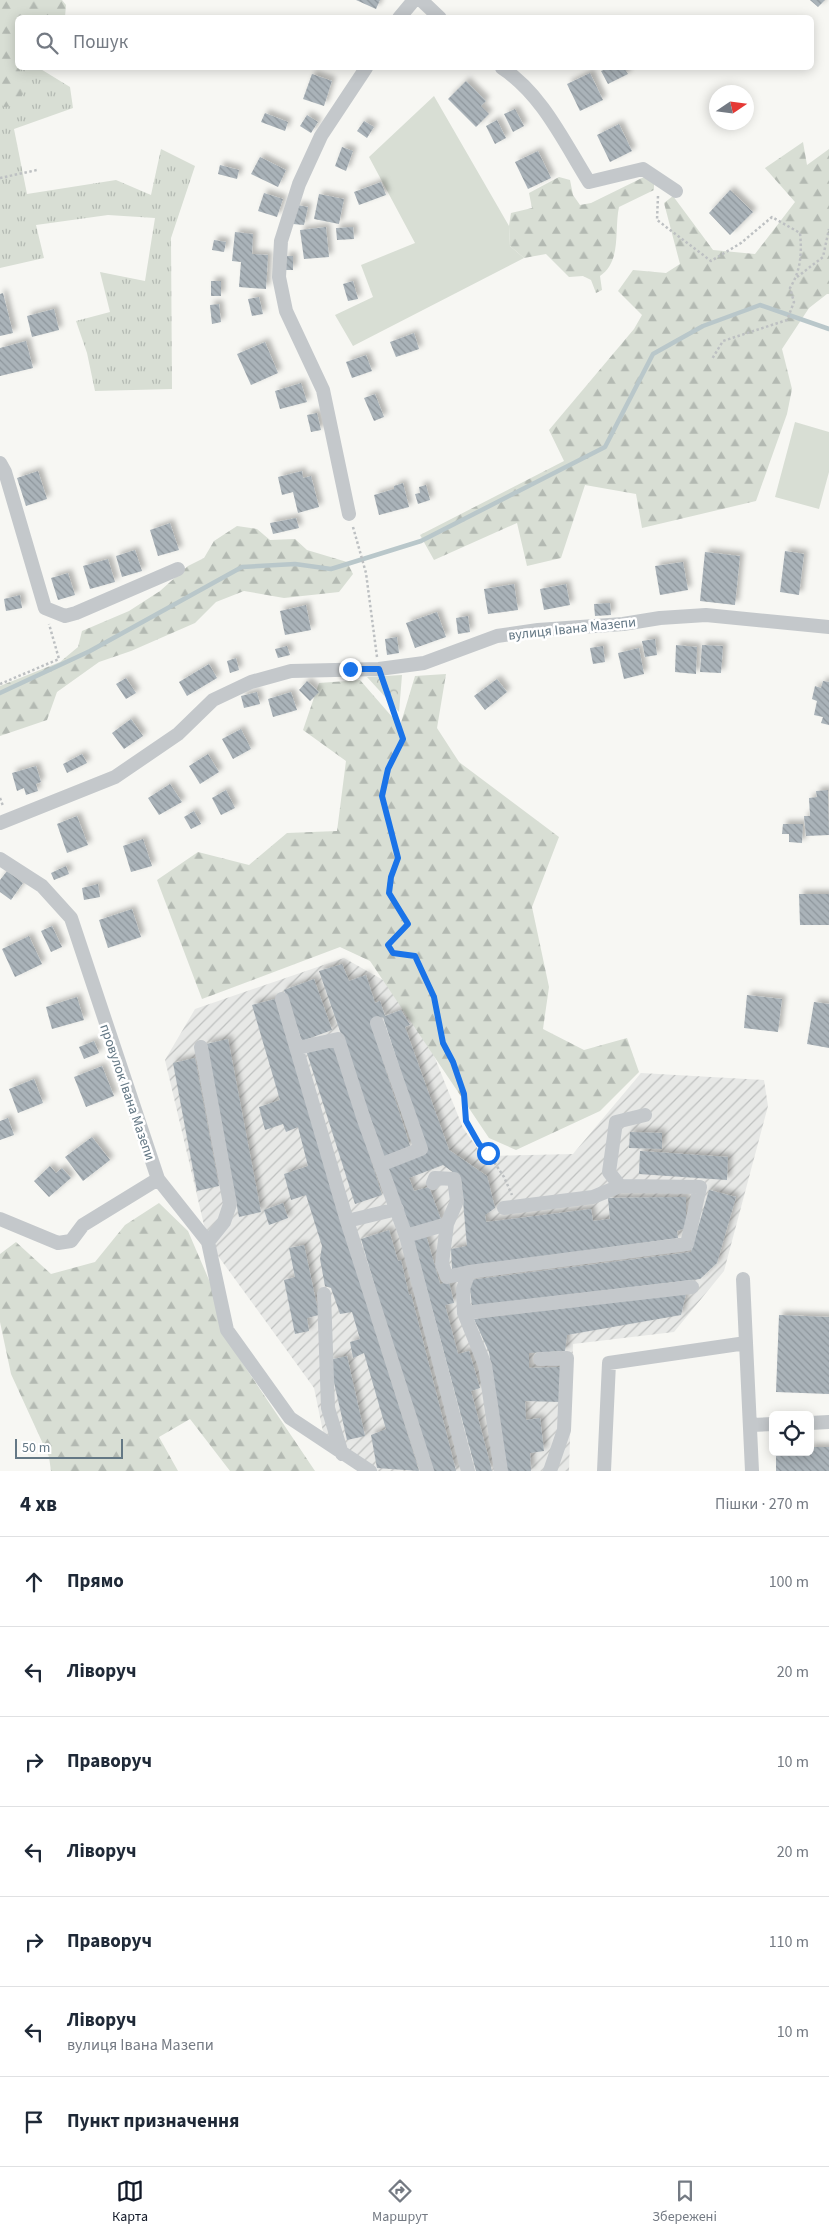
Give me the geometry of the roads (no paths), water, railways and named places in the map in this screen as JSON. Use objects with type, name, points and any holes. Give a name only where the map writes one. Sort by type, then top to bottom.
[{"type":"street","points":[[402,15],[414,0]]},
{"type":"street","points":[[421,0],[437,15]]},
{"type":"street","points":[[349,514],[323,390],[286,311],[279,277],[281,241],[299,184],[321,136],[365,70]]},
{"type":"street","points":[[505,70],[512,74],[542,106],[589,182],[643,169],[676,191]]},
{"type":"street","points":[[0,463],[5,472],[44,608],[65,616],[76,613],[178,569]]},
{"type":"street","name":"вулиця Івана Мазепи","points":[[0,823],[115,777],[178,734],[213,700],[251,682],[291,671],[379,669],[424,663],[497,636],[538,630],[623,624],[660,618],[706,615],[829,627]]},
{"type":"street","name":"провулок Івана Мазепи","points":[[0,859],[42,886],[71,918],[158,1178],[83,1225],[71,1242],[58,1243],[0,1220]]},
{"type":"street","points":[[282,999],[298,1048],[347,1221],[428,1471]]},
{"type":"street","points":[[378,1022],[421,1149],[380,1165]]},
{"type":"street","points":[[298,1048],[338,1039],[406,1236],[468,1471]]},
{"type":"street","points":[[201,1047],[230,1204],[224,1222],[208,1242]]},
{"type":"street","points":[[620,1186],[609,1172],[616,1122],[645,1115]]},
{"type":"street","points":[[158,1178],[208,1242],[227,1330],[290,1418],[370,1471]]},
{"type":"street","points":[[433,1183],[435,1178],[454,1179],[457,1201],[447,1224],[442,1264],[447,1276],[687,1244],[700,1188],[620,1186],[593,1197],[504,1208]]},
{"type":"street","points":[[347,1221],[397,1209]]},
{"type":"street","points":[[406,1236],[447,1224]]},
{"type":"street","points":[[469,1272],[463,1289],[464,1313],[485,1365],[502,1471]]},
{"type":"street","points":[[743,1279],[752,1471]]},
{"type":"street","points":[[464,1313],[692,1287]]},
{"type":"street","points":[[324,1294],[328,1408],[342,1454]]},
{"type":"street","points":[[604,1471],[609,1363],[746,1343]]},
{"type":"street","points":[[540,1359],[567,1358],[564,1430],[550,1471]]},
{"type":"street","points":[[814,1423],[829,1422]]},
{"type":"street","points":[[750,1425],[769,1424]]},
{"type":"waterway","points":[[0,693],[90,651],[242,567],[295,564],[331,569],[421,541],[605,447],[653,354],[703,326],[760,305],[829,329]]}]
